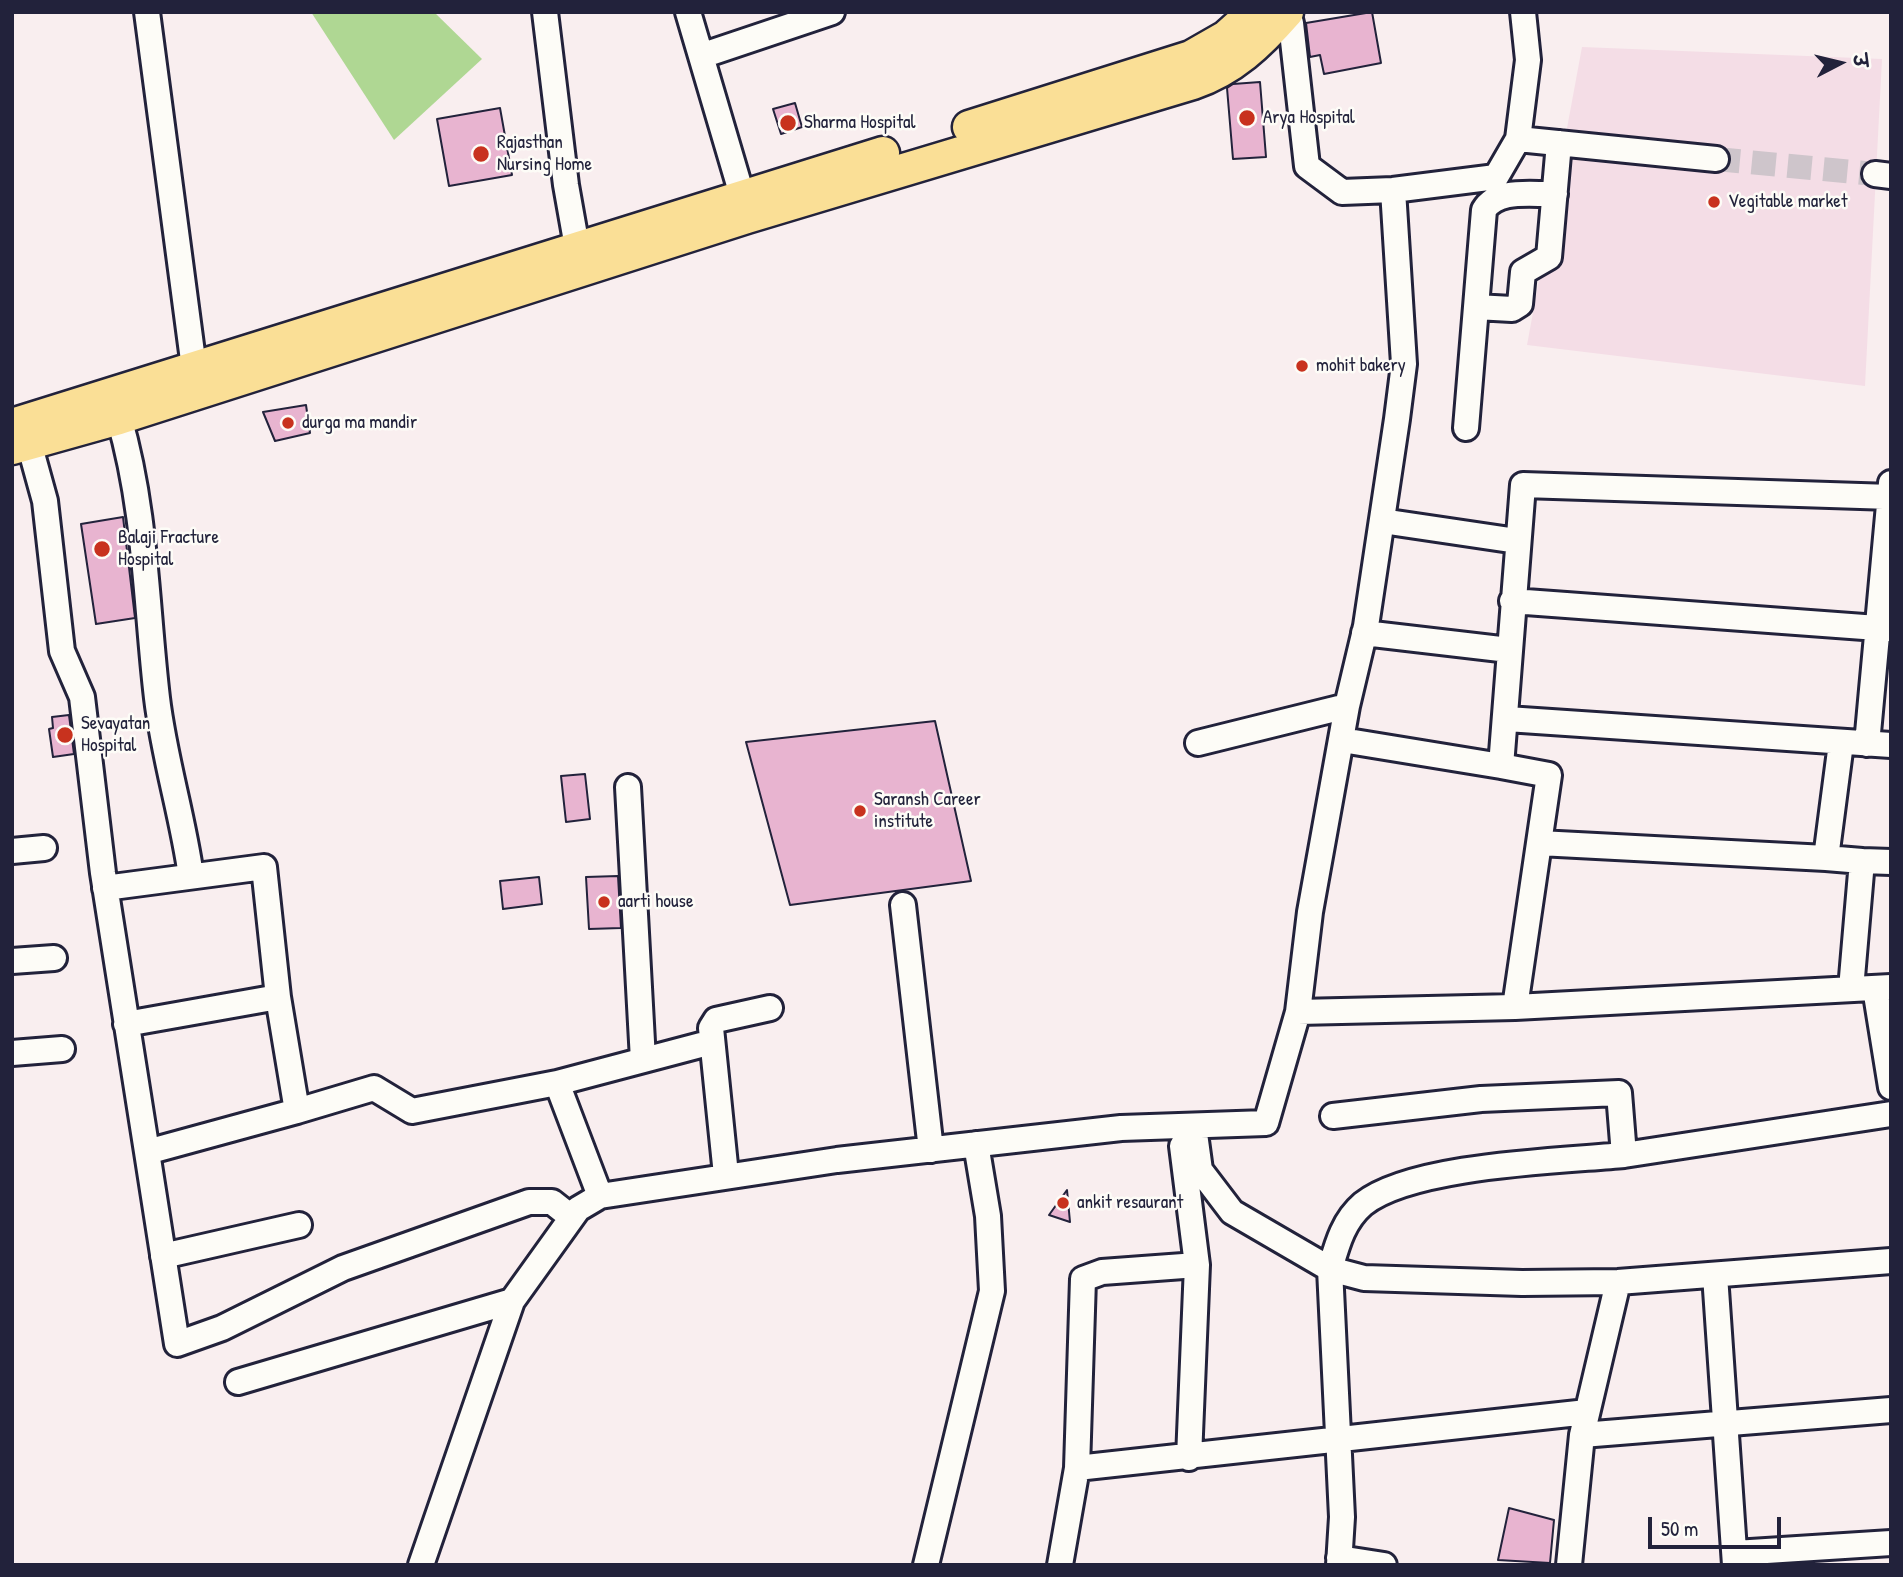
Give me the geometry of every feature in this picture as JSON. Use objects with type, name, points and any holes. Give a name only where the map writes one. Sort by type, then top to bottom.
[{"type":"main road","points":[[18,439],[119,418],[196,379],[1193,83],[1222,73],[1249,52],[1282,15]]},
{"type":"main road","points":[[18,439],[577,247],[1191,57],[1226,37],[1282,15]]},
{"type":"street","points":[[147,12],[196,379]]},
{"type":"street","points":[[545,12],[564,172],[577,247]]},
{"type":"street","points":[[688,12],[742,195]]},
{"type":"street","points":[[701,56],[832,12]]},
{"type":"street","points":[[1282,15],[1307,166],[1342,192],[1393,190],[1496,177],[1518,139],[1528,60],[1523,12]]},
{"type":"street","points":[[1518,139],[1716,159]]},
{"type":"street","points":[[1476,307],[1512,309],[1520,304],[1523,272],[1549,257],[1559,143]]},
{"type":"street","points":[[421,1565],[512,1301],[578,1209],[600,1196],[726,1175],[1121,1128],[1266,1123],[1298,1012],[1310,912],[1364,633],[1404,364],[1393,190]]},
{"type":"street","points":[[1466,428],[1484,210],[1489,201],[1498,195],[1555,194]]},
{"type":"street","points":[[119,418],[136,486],[146,559],[157,699],[191,876]]},
{"type":"street","points":[[18,439],[45,501],[62,651],[82,697],[105,888],[177,1345],[222,1328],[343,1268],[528,1202],[552,1202],[572,1217]]},
{"type":"street","points":[[1507,719],[1879,745],[1891,482]]},
{"type":"street","points":[[1501,766],[1507,719],[1512,601],[1523,485],[1890,497]]},
{"type":"street","points":[[1381,521],[1517,541]]},
{"type":"street","points":[[1512,601],[1884,629]]},
{"type":"street","points":[[1364,633],[1509,650]]},
{"type":"street","points":[[1198,743],[1348,706]]},
{"type":"street","points":[[1342,740],[1545,772],[1549,775],[1515,1007]]},
{"type":"street","points":[[1826,858],[1841,743]]},
{"type":"street","points":[[628,787],[643,1060]]},
{"type":"street","points":[[1539,843],[1891,862]]},
{"type":"street","points":[[12,850],[44,848]]},
{"type":"street","points":[[1862,860],[1872,988],[1891,1087]]},
{"type":"street","points":[[105,888],[264,867],[278,997],[297,1111]]},
{"type":"street","points":[[903,905],[931,1150]]},
{"type":"street","points":[[12,961],[54,958]]},
{"type":"street","points":[[1298,1012],[1515,1007],[1872,988]]},
{"type":"street","points":[[126,1024],[278,997]]},
{"type":"street","points":[[726,1175],[711,1027],[716,1020],[770,1008]]},
{"type":"street","points":[[147,1152],[374,1088],[412,1111],[557,1083],[712,1042]]},
{"type":"street","points":[[12,1053],[62,1049]]},
{"type":"street","points":[[557,1083],[600,1196]]},
{"type":"street","points":[[1333,1116],[1481,1099],[1619,1093],[1624,1155]]},
{"type":"street","points":[[1384,1565],[1339,1561],[1342,1517],[1330,1269],[1340,1233],[1363,1204],[1409,1182],[1484,1168],[1624,1155],[1891,1114]]},
{"type":"street","points":[[1187,1125],[1197,1265],[1189,1458]]},
{"type":"street","points":[[1187,1125],[1200,1170],[1233,1212],[1330,1269],[1364,1278],[1522,1283],[1618,1282],[1891,1261]]},
{"type":"street","points":[[926,1565],[992,1292],[988,1216],[976,1144]]},
{"type":"street","points":[[163,1256],[299,1226]]},
{"type":"street","points":[[1060,1565],[1077,1468],[1083,1279],[1102,1272],[1197,1265]]},
{"type":"street","points":[[1715,1275],[1735,1559],[1857,1555],[1891,1543]]},
{"type":"street","points":[[1569,1565],[1585,1424],[1618,1282]]},
{"type":"street","points":[[238,1382],[512,1301]]},
{"type":"street","points":[[1077,1468],[1338,1440],[1585,1424],[1726,1424],[1891,1410]]},
{"type":"shaded area","name":"Vegitable market","points":[[1582,47],[1882,59],[1865,386],[1527,345]]},
{"type":"green space","points":[[311,12],[434,12],[482,59],[394,140]]},
{"type":"building","points":[[1372,12],[1381,63],[1324,74],[1320,55],[1310,57],[1306,23]]},
{"type":"building","points":[[1260,82],[1266,157],[1233,159],[1227,88],[1233,84]]},
{"type":"building","points":[[795,103],[802,127],[781,134],[773,109]]},
{"type":"building","points":[[500,108],[512,175],[449,186],[437,119]]},
{"type":"building","name":"durga ma mandir","points":[[306,405],[310,433],[275,441],[263,412]]},
{"type":"building","points":[[123,517],[135,618],[96,624],[81,524]]},
{"type":"building","points":[[69,715],[74,754],[53,757],[49,729],[53,728],[52,717]]},
{"type":"building","name":"Saransh Career institute","points":[[935,721],[971,881],[790,905],[746,742]]},
{"type":"building","points":[[585,774],[590,819],[566,822],[561,776]]},
{"type":"building","name":"aarti house","points":[[618,876],[621,928],[589,929],[586,877]]},
{"type":"building","points":[[539,877],[542,904],[503,909],[500,881]]},
{"type":"building","name":"ankit resaurant","points":[[1067,1190],[1070,1222],[1049,1215]]},
{"type":"building","points":[[1509,1508],[1554,1520],[1550,1563],[1498,1560]]},
{"type":"tunnel","points":[[1716,159],[1875,174]]},
{"type":"place","name":"Arya Hospital","points":[[1247,118]]},
{"type":"place","name":"Sharma Hospital","points":[[788,123]]},
{"type":"place","name":"Rajasthan Nursing Home","points":[[481,154]]},
{"type":"place","name":"Vegitable market","points":[[1714,202]]},
{"type":"place","name":"mohit bakery","points":[[1302,366]]},
{"type":"place","name":"durga ma mandir","points":[[288,423]]},
{"type":"place","name":"Balaji Fracture Hospital","points":[[102,549]]},
{"type":"place","name":"Sevayatan Hospital","points":[[65,735]]},
{"type":"place","name":"Saransh Career institute","points":[[860,811]]},
{"type":"place","name":"aarti house","points":[[604,902]]},
{"type":"place","name":"ankit resaurant","points":[[1063,1203]]}]
